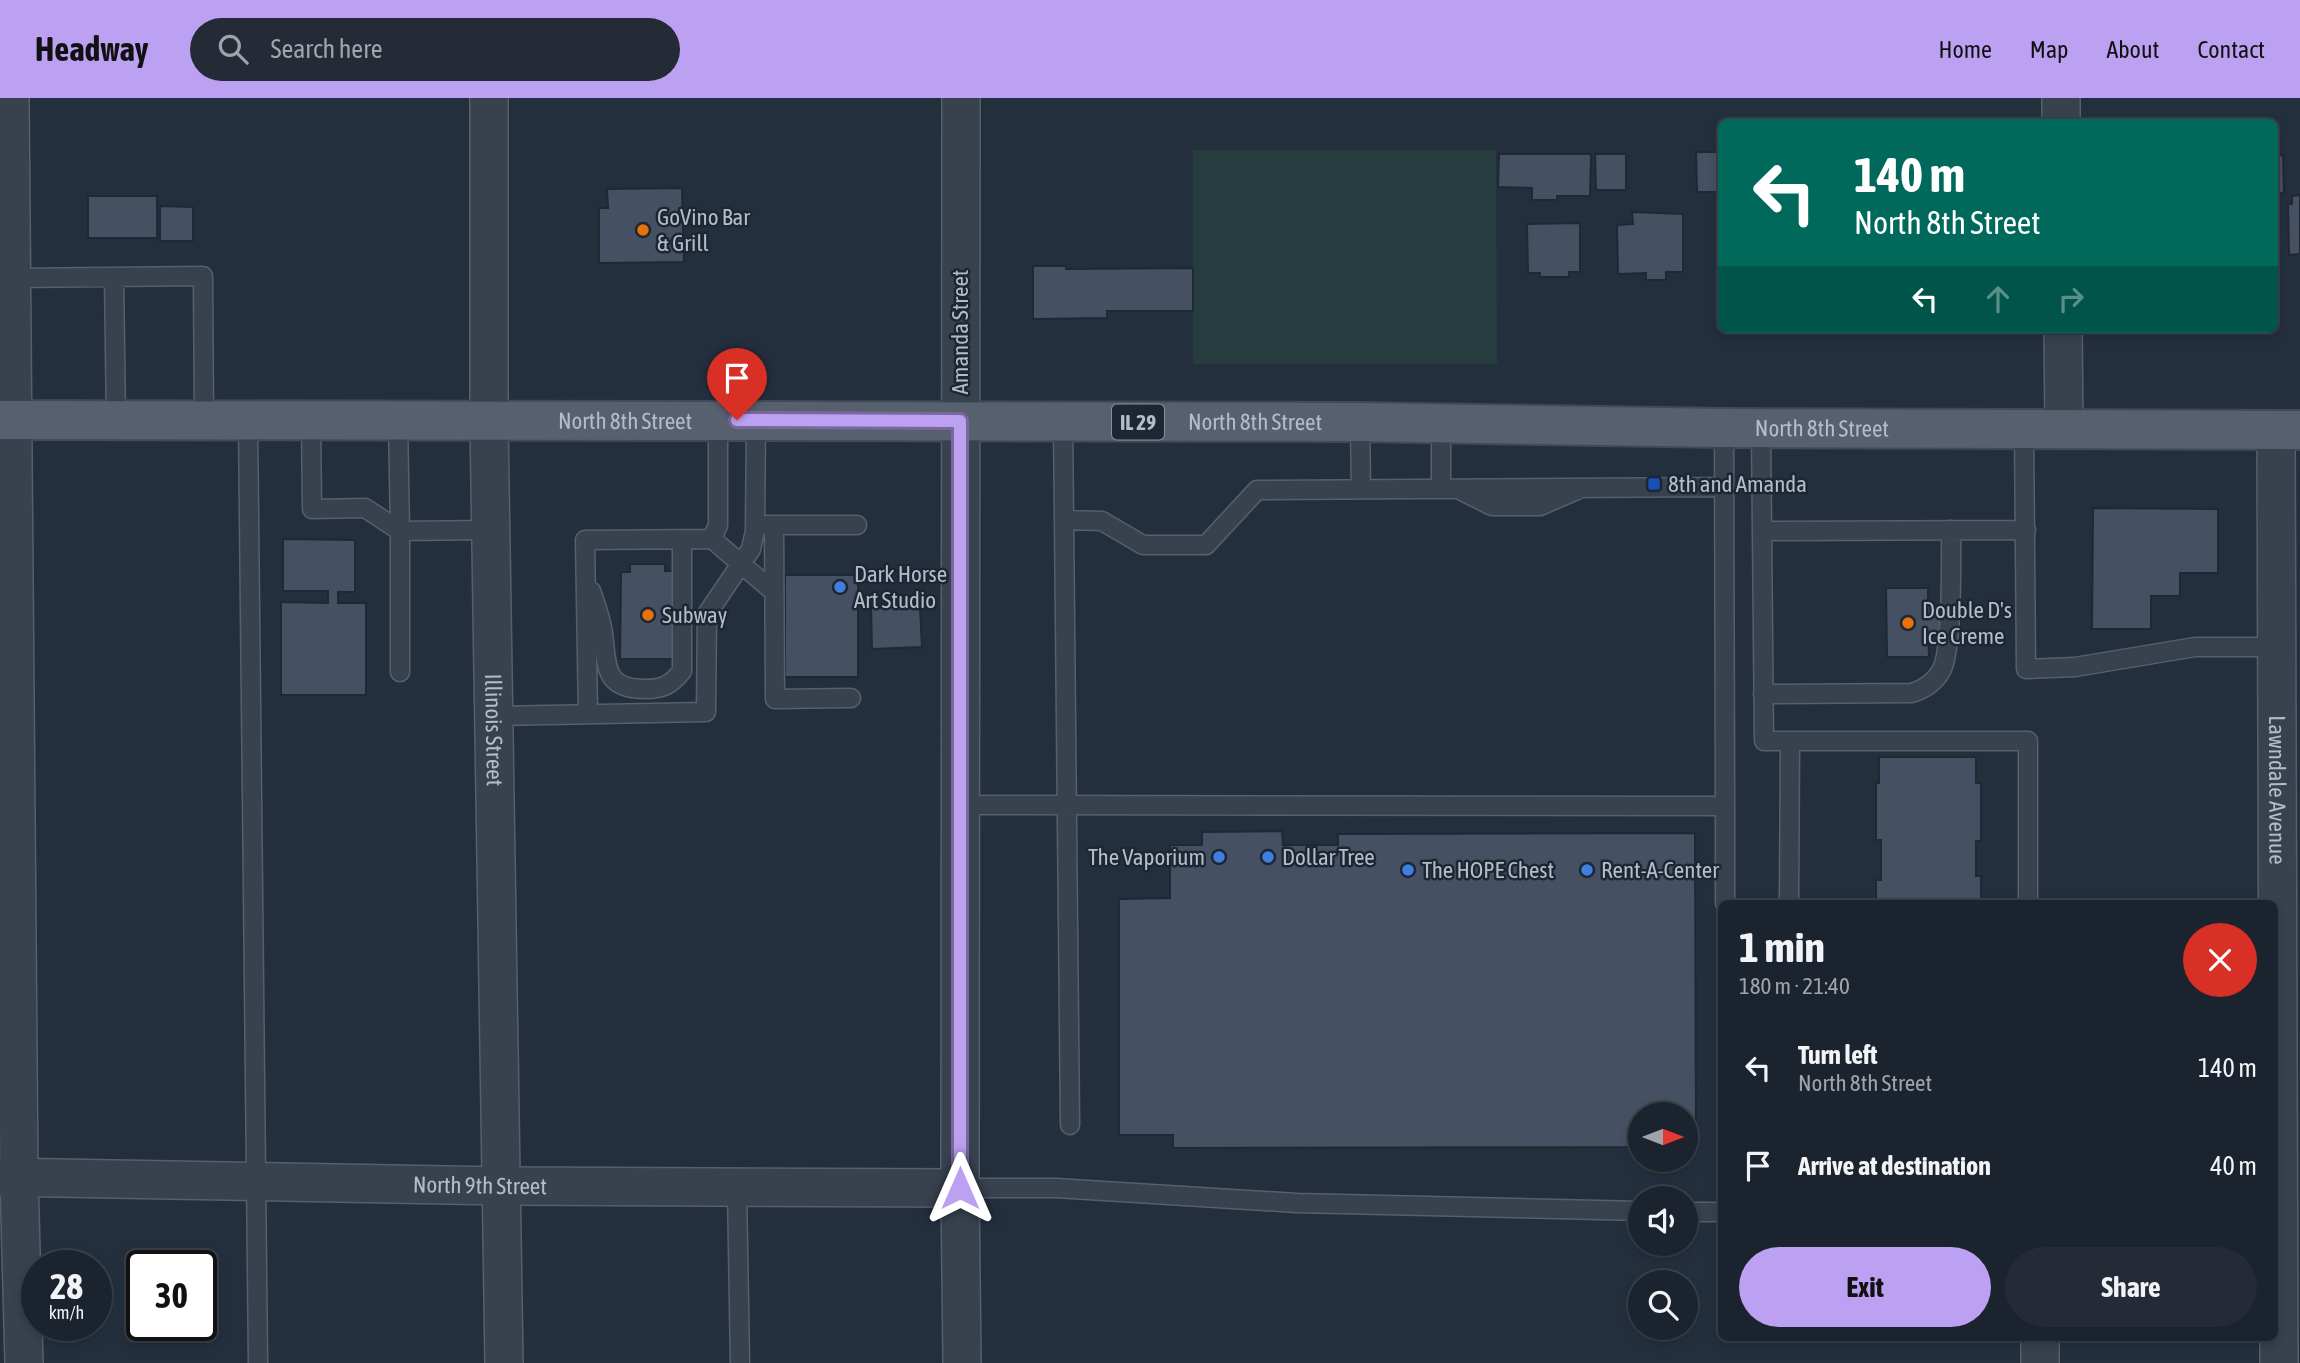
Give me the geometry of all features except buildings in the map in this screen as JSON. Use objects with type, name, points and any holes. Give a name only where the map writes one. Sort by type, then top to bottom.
[{"type":"main road","name":"North 8th Street","points":[[7,420],[1441,422],[1742,428],[2288,430]]},
{"type":"street","points":[[10,98],[12,278],[7,420],[10,1177],[24,1363]]},
{"type":"street","name":"Illinois Street","points":[[489,98],[489,421],[504,1363]]},
{"type":"street","name":"Amanda Street","points":[[961,98],[962,1363]]},
{"type":"street","points":[[2061,98],[2062,119]]},
{"type":"street","points":[[2063,333],[2064,429]]},
{"type":"street","name":"Lawndale Avenue","points":[[2279,1363],[2290,948],[2282,668],[2288,430]]},
{"type":"street","name":"North 9th Street","points":[[10,1177],[503,1186],[960,1188]]},
{"type":"street","points":[[2040,1341],[2040,1363]]},
{"type":"lane","points":[[12,278],[203,276],[204,421]]},
{"type":"lane","points":[[114,277],[116,420]]},
{"type":"lane","points":[[712,539],[718,525],[718,420]]},
{"type":"lane","points":[[494,716],[706,712],[707,614],[751,549],[755,525],[756,420]]},
{"type":"lane","points":[[248,421],[258,1363]]},
{"type":"lane","points":[[311,421],[312,509],[365,509],[400,531],[491,530]]},
{"type":"lane","points":[[398,421],[400,672]]},
{"type":"lane","points":[[1063,422],[1070,1125]]},
{"type":"lane","points":[[1360,422],[1361,489]]},
{"type":"lane","points":[[1441,422],[1448,489]]},
{"type":"lane","points":[[1725,900],[1724,487],[1742,428]]},
{"type":"lane","points":[[1742,428],[1762,531],[1764,741],[2028,741],[2028,900]]},
{"type":"lane","points":[[2024,429],[2026,669],[2076,667],[2195,648],[2282,668]]},
{"type":"lane","points":[[1064,520],[1102,521],[1143,544],[1206,544],[1257,490],[1724,487]]},
{"type":"lane","points":[[755,525],[857,525]]},
{"type":"lane","points":[[774,525],[775,699],[851,698]]},
{"type":"lane","points":[[1763,694],[1912,693],[1927,688],[1942,670],[1947,645],[1951,530]]},
{"type":"lane","points":[[1762,531],[2026,530]]},
{"type":"lane","points":[[588,714],[586,540],[712,539],[774,592]]},
{"type":"lane","points":[[586,578],[598,611],[604,659],[609,675],[619,684],[633,690],[654,690],[671,683],[682,671],[682,540]]},
{"type":"lane","points":[[1789,900],[1790,741]]},
{"type":"lane","points":[[960,805],[1725,806]]},
{"type":"lane","points":[[737,1187],[740,1363]]},
{"type":"lane","points":[[960,1188],[1056,1188],[1297,1203],[1628,1211]]},
{"type":"lane","points":[[1698,1212],[1718,1212]]},
{"type":"green space","points":[[1193,150],[1496,150],[1497,364],[1193,364]]},
{"type":"place","name":"GoVino Bar & Grill","points":[[643,230]]},
{"type":"place","name":"8th and Amanda","points":[[1654,484]]},
{"type":"place","name":"Dark Horse Art Studio","points":[[840,587]]},
{"type":"place","name":"Subway","points":[[648,615]]},
{"type":"place","name":"Double D's Ice Creme","points":[[1908,623]]},
{"type":"place","name":"The Vaporium","points":[[1219,857]]},
{"type":"place","name":"Dollar Tree","points":[[1268,857]]},
{"type":"place","name":"The HOPE Chest","points":[[1408,870]]},
{"type":"place","name":"Rent-A-Center","points":[[1587,870]]},
{"type":"route","points":[[737,420],[960,421],[960,1188]]}]
